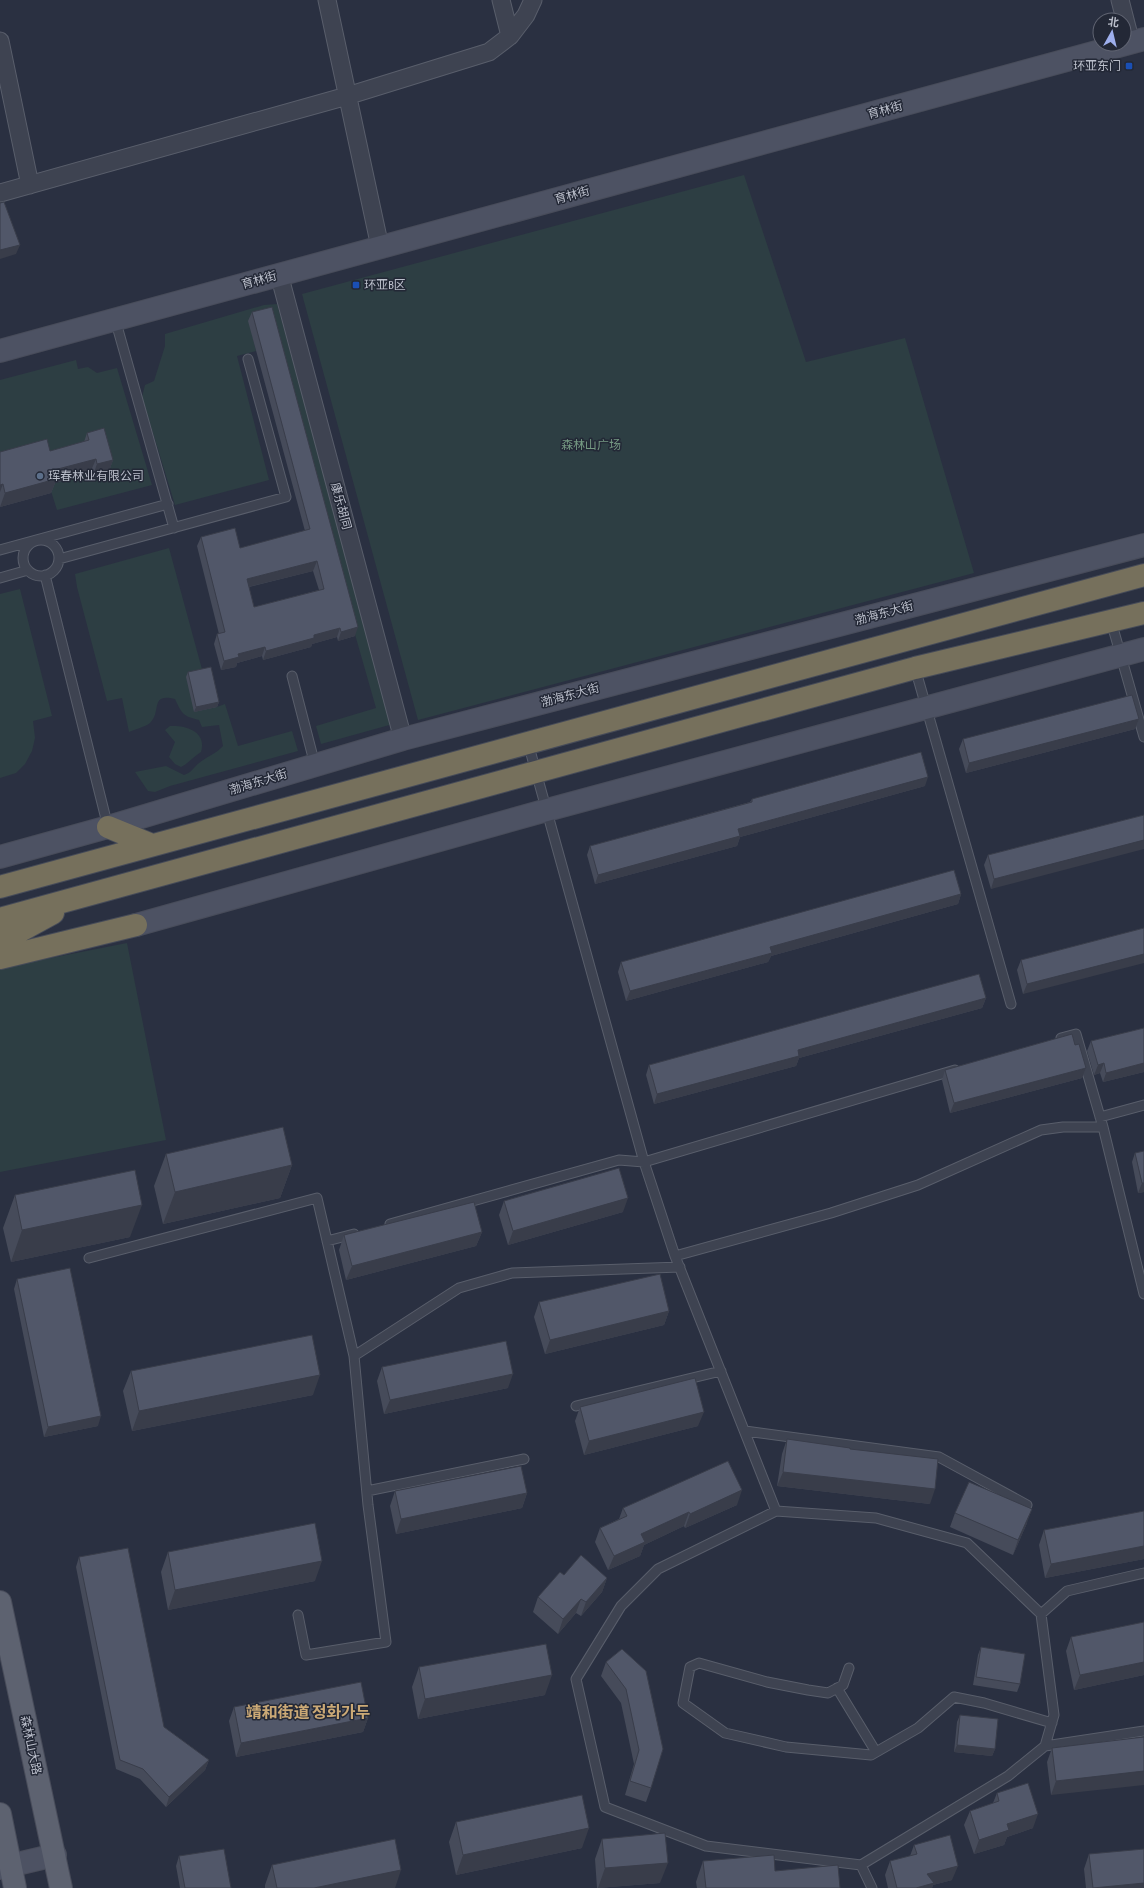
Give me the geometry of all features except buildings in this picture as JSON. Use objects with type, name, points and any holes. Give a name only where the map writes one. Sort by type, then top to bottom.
[{"type":"highway","points":[[0,887],[1144,575]]},
{"type":"highway","points":[[0,919],[915,668],[1144,613]]},
{"type":"highway","points":[[108,827],[152,846]]},
{"type":"highway","points":[[0,942],[85,895]]},
{"type":"highway","points":[[0,958],[136,925]]},
{"type":"main road","name":"森林山大路","points":[[0,1602],[61,1888]]},
{"type":"main road","points":[[0,1814],[5,1866],[15,1888]]},
{"type":"street","points":[[328,0],[380,247]]},
{"type":"street","points":[[501,0],[510,36]]},
{"type":"street","points":[[0,193],[347,96],[489,52],[510,36],[526,15],[533,0]]},
{"type":"street","points":[[1120,0],[1137,41]]},
{"type":"street","name":"育林街","points":[[0,351],[1137,41]]},
{"type":"street","points":[[1,47],[30,184]]},
{"type":"street","name":"康乐胡同","points":[[279,274],[403,739]]},
{"type":"street","name":"渤海东大街","points":[[0,857],[108,827],[403,739],[1144,545]]},
{"type":"street","points":[[136,925],[547,810],[1144,649]]},
{"type":"street","points":[[5,1866],[55,1855]]},
{"type":"lane","points":[[115,319],[174,528]]},
{"type":"lane","points":[[59,559],[286,497],[248,359]]},
{"type":"lane","points":[[0,550],[168,504]]},
{"type":"lane","points":[[36,540],[47,541],[52,544],[58,553],[59,559],[54,569],[45,575],[33,574],[25,565],[24,553],[26,548],[36,540]]},
{"type":"lane","points":[[0,578],[28,570]]},
{"type":"lane","points":[[45,575],[108,827]]},
{"type":"lane","points":[[1111,621],[1144,737]]},
{"type":"lane","points":[[915,668],[1011,1004]]},
{"type":"lane","points":[[292,676],[315,765]]},
{"type":"lane","points":[[528,743],[644,1162],[675,1256],[776,1511]]},
{"type":"lane","points":[[1053,1041],[1076,1034],[1103,1127],[1144,1294]]},
{"type":"lane","points":[[381,1226],[619,1160],[644,1162],[962,1068]]},
{"type":"lane","points":[[1100,1116],[1144,1105]]},
{"type":"lane","points":[[675,1256],[831,1213],[918,1185],[1041,1130],[1063,1127],[1103,1127]]},
{"type":"lane","points":[[89,1258],[317,1198],[354,1356],[367,1491],[386,1642],[306,1655],[298,1615]]},
{"type":"lane","points":[[327,1241],[365,1230]]},
{"type":"lane","points":[[354,1356],[459,1288],[512,1273],[680,1267]]},
{"type":"lane","points":[[576,1406],[721,1371]]},
{"type":"lane","points":[[745,1431],[940,1457],[1027,1505]]},
{"type":"lane","points":[[367,1491],[524,1459]]},
{"type":"lane","points":[[1045,1746],[1054,1715],[1041,1614],[967,1543],[876,1518],[776,1511],[658,1570],[621,1606],[576,1679],[605,1807],[706,1846],[861,1865],[1008,1776],[1045,1746],[1144,1731]]},
{"type":"lane","points":[[1041,1614],[1068,1591],[1144,1573]]},
{"type":"lane","points":[[849,1668],[843,1685],[828,1693],[766,1682],[699,1663],[690,1668],[683,1703],[725,1733],[786,1748],[870,1755],[918,1728],[954,1697],[984,1703],[1052,1723]]},
{"type":"lane","points":[[837,1688],[876,1752]]},
{"type":"lane","points":[[861,1865],[872,1888]]},
{"type":"green space","name":"森林山广场","points":[[744,175],[806,362],[905,338],[974,573],[418,720],[302,294]]},
{"type":"green space","points":[[277,304],[393,724],[321,744],[316,726],[376,708],[338,575],[249,321],[256,351],[237,356],[269,480],[175,505],[142,397],[145,385],[154,381],[165,346],[165,334],[264,305]]},
{"type":"green space","points":[[76,360],[78,369],[88,367],[97,373],[117,368],[152,485],[57,510],[49,485],[90,473],[92,478],[108,474],[0,465],[0,380]]},
{"type":"green space","points":[[169,548],[203,673],[217,707],[225,704],[238,746],[292,731],[298,751],[170,786],[155,792],[148,791],[135,772],[166,766],[184,775],[188,773],[223,746],[219,725],[202,727],[199,720],[184,714],[179,708],[175,699],[167,698],[159,701],[153,719],[150,723],[129,732],[122,698],[107,701],[77,587],[75,574]]},
{"type":"green space","points":[[20,589],[52,716],[33,721],[35,738],[32,751],[25,764],[16,773],[0,778],[0,594]]},
{"type":"green space","points":[[170,726],[183,727],[194,731],[201,739],[201,752],[181,767],[175,764],[169,757],[175,742],[165,730]]},
{"type":"green space","points":[[127,943],[166,1140],[0,1172],[0,968]]},
{"type":"place","name":"环亚东门","points":[[1129,66]]},
{"type":"place","name":"环亚B区","points":[[356,285]]},
{"type":"place","name":"珲春林业有限公司","points":[[40,476]]},
{"type":"district","name":"靖和街道 정화가두","points":[[308,1712]]}]
